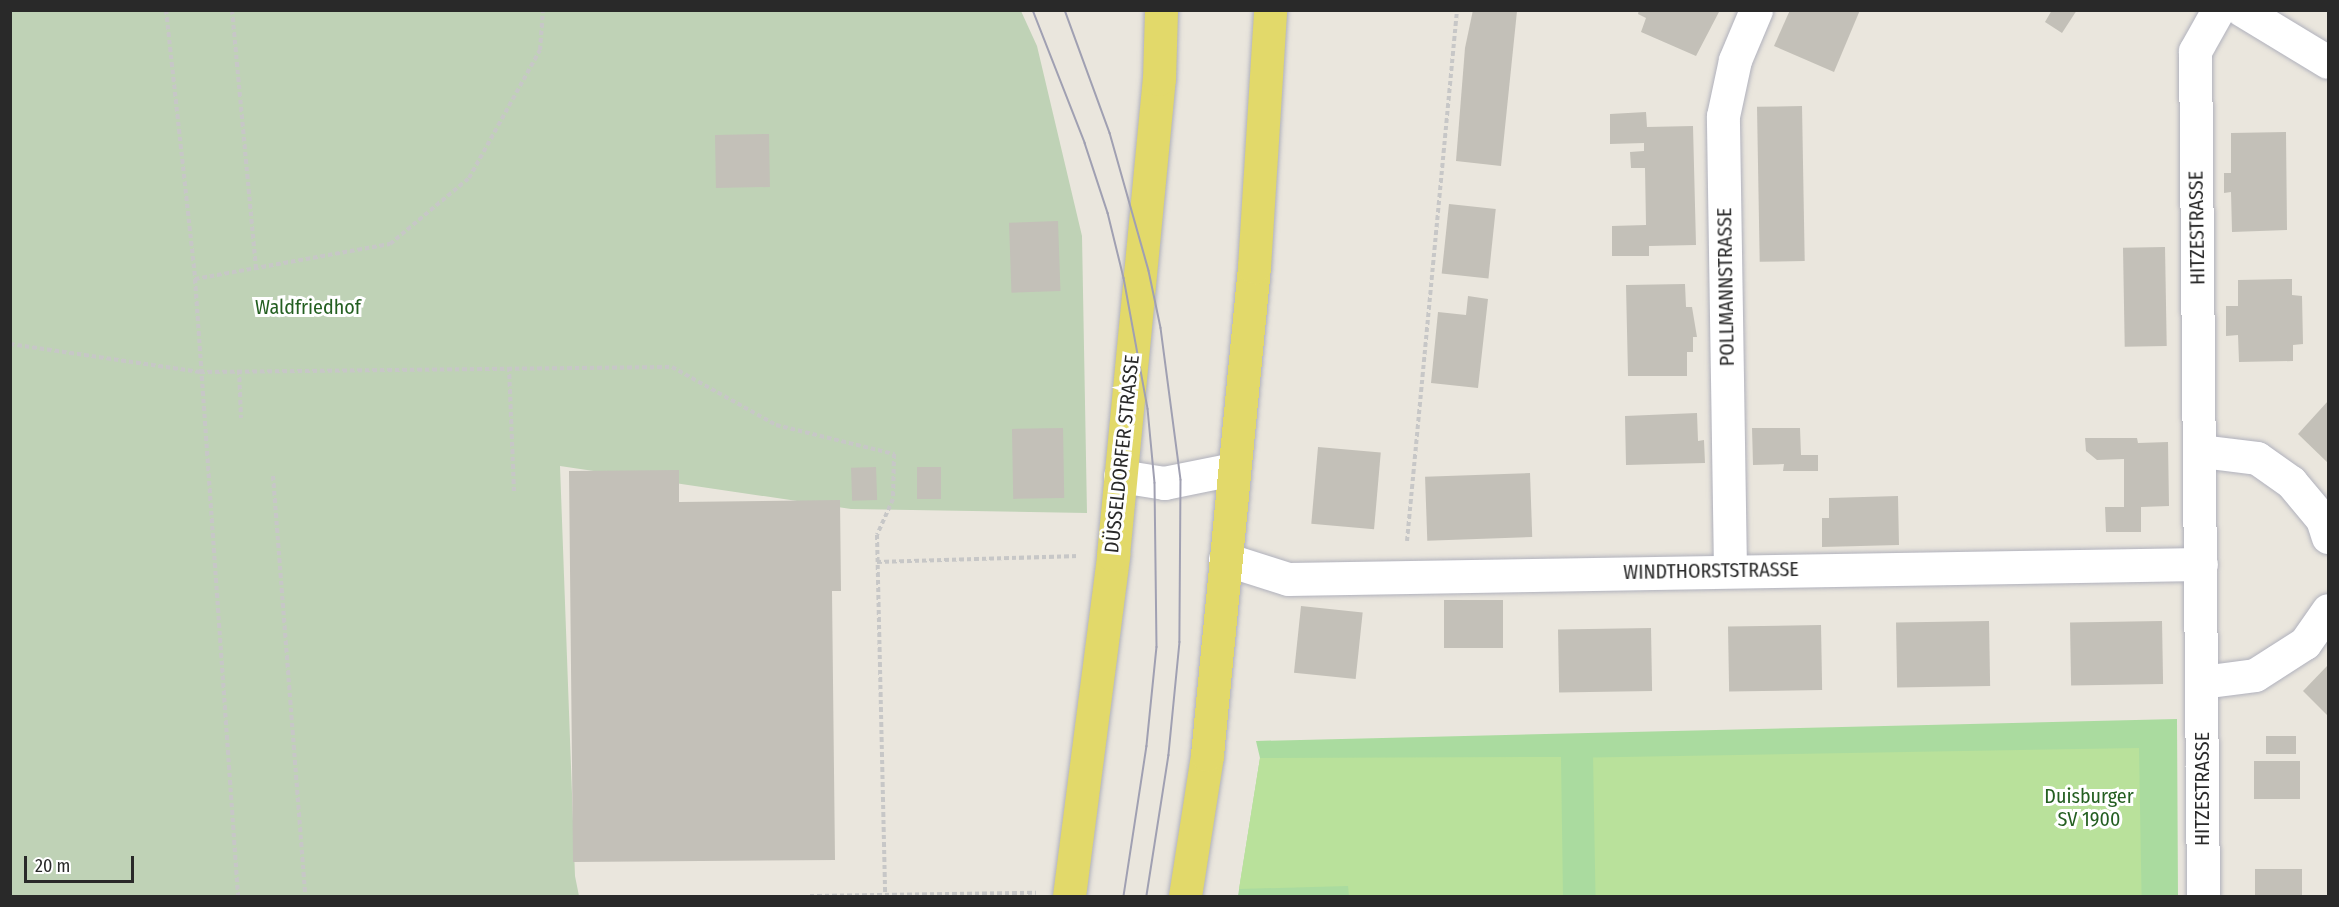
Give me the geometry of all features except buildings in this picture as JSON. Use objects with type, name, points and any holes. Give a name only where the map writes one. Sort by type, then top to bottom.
[{"type":"main road","name":"DÜSSELDORFER STRASSE","points":[[1069,895],[1113,555],[1159,79],[1161,10]]},
{"type":"main road","points":[[1185,897],[1208,755],[1224,559],[1254,267],[1270,10]]},
{"type":"street","name":"POLLMANNSTRASSE","points":[[1730,570],[1723,116],[1735,60],[1756,10]]},
{"type":"street","name":"HITZESTRASSE","points":[[2202,897],[2201,451],[2195,51],[2218,10]]},
{"type":"street","points":[[2242,10],[2328,62]]},
{"type":"street","points":[[2201,451],[2257,458],[2291,482],[2322,519],[2328,537]]},
{"type":"street","points":[[1120,476],[1164,483],[1233,470]]},
{"type":"street","name":"WINDTHORSTSTRASSE","points":[[1224,559],[1287,579],[2201,564]]},
{"type":"street","points":[[2202,682],[2255,675],[2306,643],[2328,610]]},
{"type":"path","points":[[166,10],[195,279],[238,897]]},
{"type":"path","points":[[232,10],[256,268]]},
{"type":"path","points":[[195,279],[390,244],[469,177],[540,50],[543,10]]},
{"type":"path","points":[[1404,577],[1457,10]]},
{"type":"path","points":[[10,344],[200,372],[239,369],[672,367],[776,425],[894,454],[893,499],[877,535],[885,894]]},
{"type":"path","points":[[509,367],[514,492]]},
{"type":"path","points":[[239,369],[241,418]]},
{"type":"path","points":[[273,476],[305,897]]},
{"type":"path","points":[[878,562],[1113,555]]},
{"type":"path","points":[[810,897],[885,894],[1069,895]]},
{"type":"green space","name":"Waldfriedhof","points":[[10,11],[1021,11],[1037,46],[1082,236],[1087,513],[851,509],[560,466],[575,876],[579,896],[11,896]]},
{"type":"green space","name":"Duisburger SV 1900","points":[[2177,719],[2178,896],[1238,896],[1260,758],[1256,741]]},
{"type":"green space","points":[[2139,748],[2142,896],[1596,896],[1593,758]]},
{"type":"green space","points":[[1561,757],[1563,896],[1349,896],[1348,886],[1239,889],[1260,758]]},
{"type":"tram line","points":[[1033,10],[1085,143],[1108,213],[1124,278],[1148,409],[1155,483],[1157,647],[1147,746],[1124,896]]},
{"type":"tram line","points":[[1065,10],[1110,133],[1149,271],[1161,328],[1181,480],[1180,642],[1169,755],[1147,896]]}]
